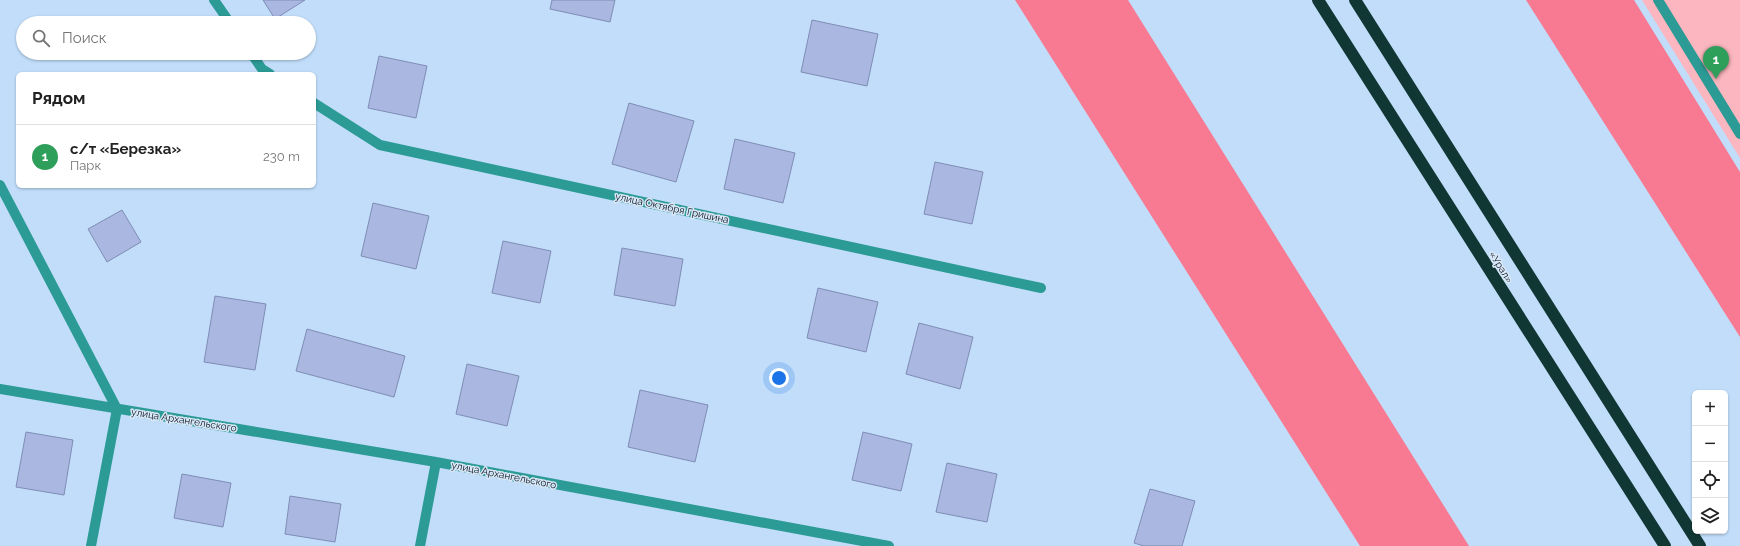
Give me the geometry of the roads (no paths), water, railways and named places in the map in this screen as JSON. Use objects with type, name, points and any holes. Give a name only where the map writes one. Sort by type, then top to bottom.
[{"type":"highway","name":"«Урал»","points":[[1318,0],[1665,546]]},
{"type":"highway","name":"«Урал»","points":[[1355,0],[1700,546]]},
{"type":"street","points":[[214,0],[225,16]]},
{"type":"street","points":[[1658,0],[1740,134]]},
{"type":"street","points":[[256,60],[262,69],[267,72]]},
{"type":"street","name":"улица Октября Гришина","points":[[316,103],[380,145],[1041,288]]},
{"type":"street","name":"улица Архангельского","points":[[0,185],[117,409]]},
{"type":"street","name":"улица Архангельского","points":[[0,389],[436,462],[889,546]]},
{"type":"street","points":[[91,546],[117,409]]},
{"type":"street","points":[[420,546],[436,462]]},
{"type":"place","name":"с/т «Березка»","points":[[1716,79]]}]
